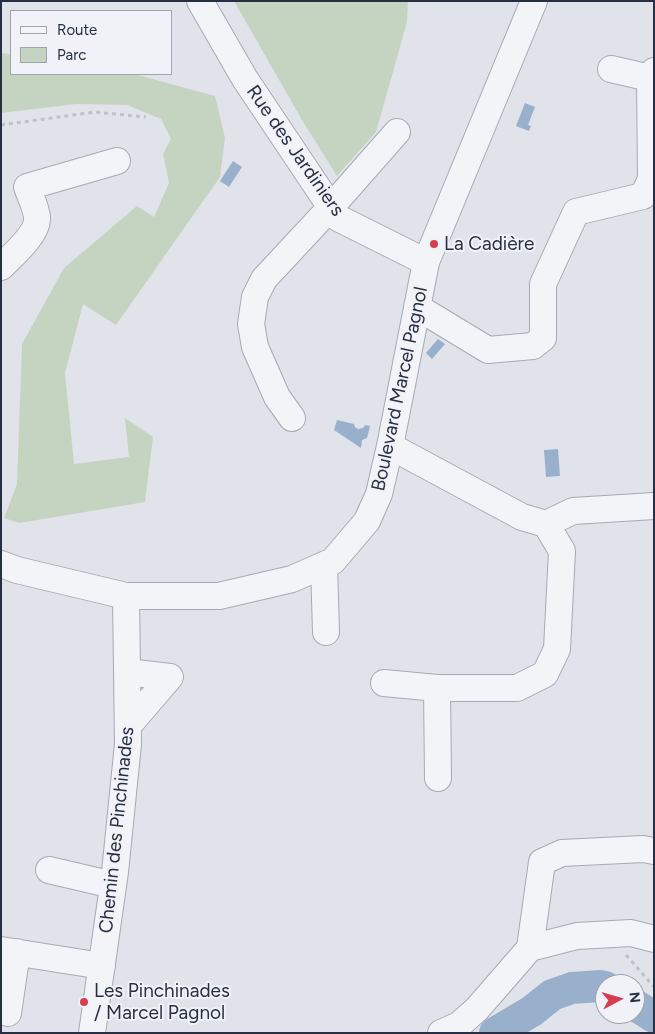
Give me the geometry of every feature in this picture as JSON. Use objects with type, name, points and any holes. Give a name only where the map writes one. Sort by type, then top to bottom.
[{"type":"street","name":"Rue des Jardiniers","points":[[200,1],[245,79],[338,218],[426,262]]},
{"type":"street","name":"Boulevard Marcel Pagnol","points":[[1,564],[17,570],[126,596],[219,596],[292,579],[333,561],[367,521],[379,494],[426,262],[534,1]]},
{"type":"street","points":[[417,307],[488,350],[533,346],[543,338],[543,284],[576,212],[643,196],[651,179],[652,75],[611,69]]},
{"type":"street","points":[[292,418],[277,397],[254,347],[251,324],[256,297],[264,279],[397,132]]},
{"type":"street","points":[[1,267],[25,242],[34,229],[38,218],[27,187],[117,161]]},
{"type":"street","points":[[390,446],[522,517],[546,524],[573,511],[654,506]]},
{"type":"street","points":[[384,683],[437,688],[517,688],[545,674],[557,649],[562,551],[546,524]]},
{"type":"street","points":[[324,565],[326,632]]},
{"type":"street","name":"Chemin des Pinchinades","points":[[92,1033],[113,885],[128,744],[126,596]]},
{"type":"street","points":[[128,672],[170,677],[128,726]]},
{"type":"street","points":[[437,688],[438,778]]},
{"type":"street","points":[[441,1033],[459,1025],[477,1009],[530,948],[542,862],[562,853],[643,849],[654,851]]},
{"type":"street","points":[[49,870],[113,885]]},
{"type":"street","points":[[530,948],[577,936],[631,933],[654,939]]},
{"type":"street","points":[[8,1013],[9,951],[102,966]]},
{"type":"path","points":[[1,125],[95,112],[146,117]]},
{"type":"path","points":[[622,950],[654,987]]},
{"type":"green space","points":[[234,1],[408,1],[407,22],[376,132],[337,176],[302,120]]},
{"type":"green space","points":[[1,53],[10,54],[10,75],[138,75],[215,96],[225,138],[220,177],[116,325],[83,304],[65,373],[74,464],[129,457],[125,418],[153,437],[145,502],[19,523],[4,518],[17,484],[22,344],[64,268],[137,206],[154,217],[169,183],[163,154],[171,139],[161,119],[127,105],[76,104],[1,113]]},
{"type":"water","points":[[525,103],[535,107],[528,125],[531,126],[529,131],[516,126]]},
{"type":"water","points":[[233,161],[242,167],[229,187],[220,181]]},
{"type":"water","points":[[438,339],[445,344],[432,359],[426,353]]},
{"type":"water","points":[[337,420],[354,424],[358,429],[363,428],[365,425],[370,426],[367,438],[362,440],[361,448],[334,430]]},
{"type":"water","points":[[558,449],[560,476],[546,477],[544,450]]},
{"type":"waterway","name":"La Cadière","points":[[495,1033],[532,1011],[552,995],[572,988],[595,986]]},
{"type":"waterway","name":"La Cadière","points":[[645,1011],[654,1017]]},
{"type":"place","name":"La Cadière","points":[[434,244]]},
{"type":"place","name":"Les Pinchinades / Marcel Pagnol","points":[[84,1002]]}]
